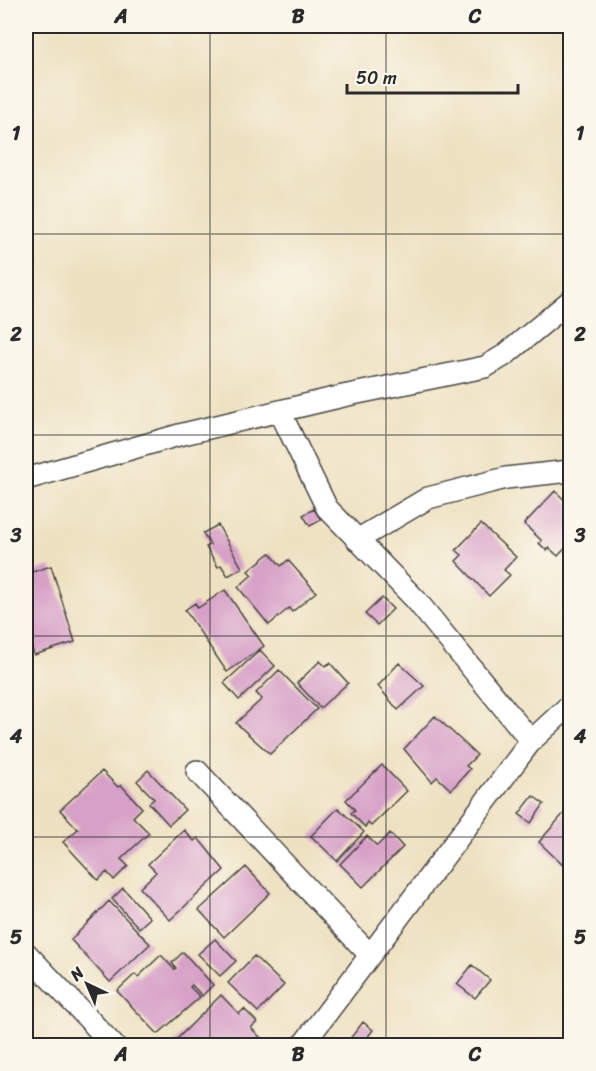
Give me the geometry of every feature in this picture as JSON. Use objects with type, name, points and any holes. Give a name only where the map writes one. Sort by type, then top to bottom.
[{"type":"street","points":[[26,479],[179,435],[484,367],[505,355],[570,301]]},
{"type":"street","points":[[280,412],[327,508],[416,600],[531,741]]},
{"type":"street","points":[[357,540],[428,498],[506,478],[570,471]]},
{"type":"street","points":[[302,1046],[531,741],[570,705]]},
{"type":"street","points":[[197,771],[369,954]]},
{"type":"street","points":[[26,953],[114,1046]]},
{"type":"building","points":[[555,491],[570,505],[570,543],[558,556],[549,548],[547,551],[539,543],[542,541],[524,524]]},
{"type":"building","points":[[314,509],[321,520],[310,526],[303,515]]},
{"type":"building","points":[[481,524],[516,557],[504,570],[510,575],[489,596],[456,561],[462,555],[456,550]]},
{"type":"building","points":[[218,525],[242,568],[228,576],[221,565],[218,567],[206,547],[210,545],[203,533]]},
{"type":"building","points":[[270,553],[281,566],[288,560],[316,592],[292,612],[289,608],[269,625],[238,587],[252,575],[248,571]]},
{"type":"building","points":[[51,566],[75,642],[34,655],[26,628],[26,619],[31,617],[26,599],[26,574]]},
{"type":"building","points":[[225,590],[264,646],[227,672],[185,610],[195,603],[198,608]]},
{"type":"building","points":[[382,598],[393,609],[377,625],[365,614]]},
{"type":"building","points":[[260,650],[275,666],[239,700],[224,683]]},
{"type":"building","points":[[320,661],[325,666],[330,663],[348,683],[320,708],[297,683]]},
{"type":"building","points":[[399,663],[424,686],[398,710],[378,686]]},
{"type":"building","points":[[279,670],[317,709],[270,754],[236,723],[262,699],[256,693]]},
{"type":"building","points":[[435,716],[477,755],[466,766],[470,769],[451,790],[437,777],[432,782],[404,749]]},
{"type":"building","points":[[382,765],[407,791],[371,826],[368,823],[365,827],[351,813],[355,810],[346,800]]},
{"type":"building","points":[[148,770],[185,810],[169,825],[149,803],[154,799],[137,781]]},
{"type":"building","points":[[102,771],[118,787],[121,785],[142,808],[133,817],[149,833],[121,859],[128,866],[114,880],[107,872],[98,880],[63,842],[78,829],[60,810]]},
{"type":"building","points":[[533,796],[544,804],[531,823],[519,814]]},
{"type":"building","points":[[338,808],[364,832],[337,861],[311,836]]},
{"type":"building","points":[[565,812],[570,816],[570,869],[568,870],[539,842]]},
{"type":"building","points":[[184,830],[194,841],[198,838],[224,870],[170,920],[140,888],[156,872],[148,864]]},
{"type":"building","points":[[390,833],[403,847],[363,887],[340,864],[367,836],[377,846]]},
{"type":"building","points":[[246,867],[270,893],[224,937],[199,910]]},
{"type":"building","points":[[123,888],[150,918],[139,928],[112,899]]},
{"type":"building","points":[[109,901],[150,944],[110,982],[71,940]]},
{"type":"building","points":[[215,939],[236,961],[220,976],[198,954]]},
{"type":"building","points":[[183,952],[213,985],[202,996],[192,985],[190,987],[200,997],[158,1034],[117,991],[135,974],[138,977],[161,955],[174,969],[176,968],[172,963]]},
{"type":"building","points":[[254,956],[284,985],[258,1012],[228,983]]},
{"type":"building","points":[[472,965],[490,980],[475,998],[457,984]]},
{"type":"building","points":[[221,995],[239,1014],[244,1009],[257,1022],[251,1028],[267,1044],[170,1046]]},
{"type":"building","points":[[363,1022],[373,1030],[361,1046],[348,1046],[346,1044]]}]
